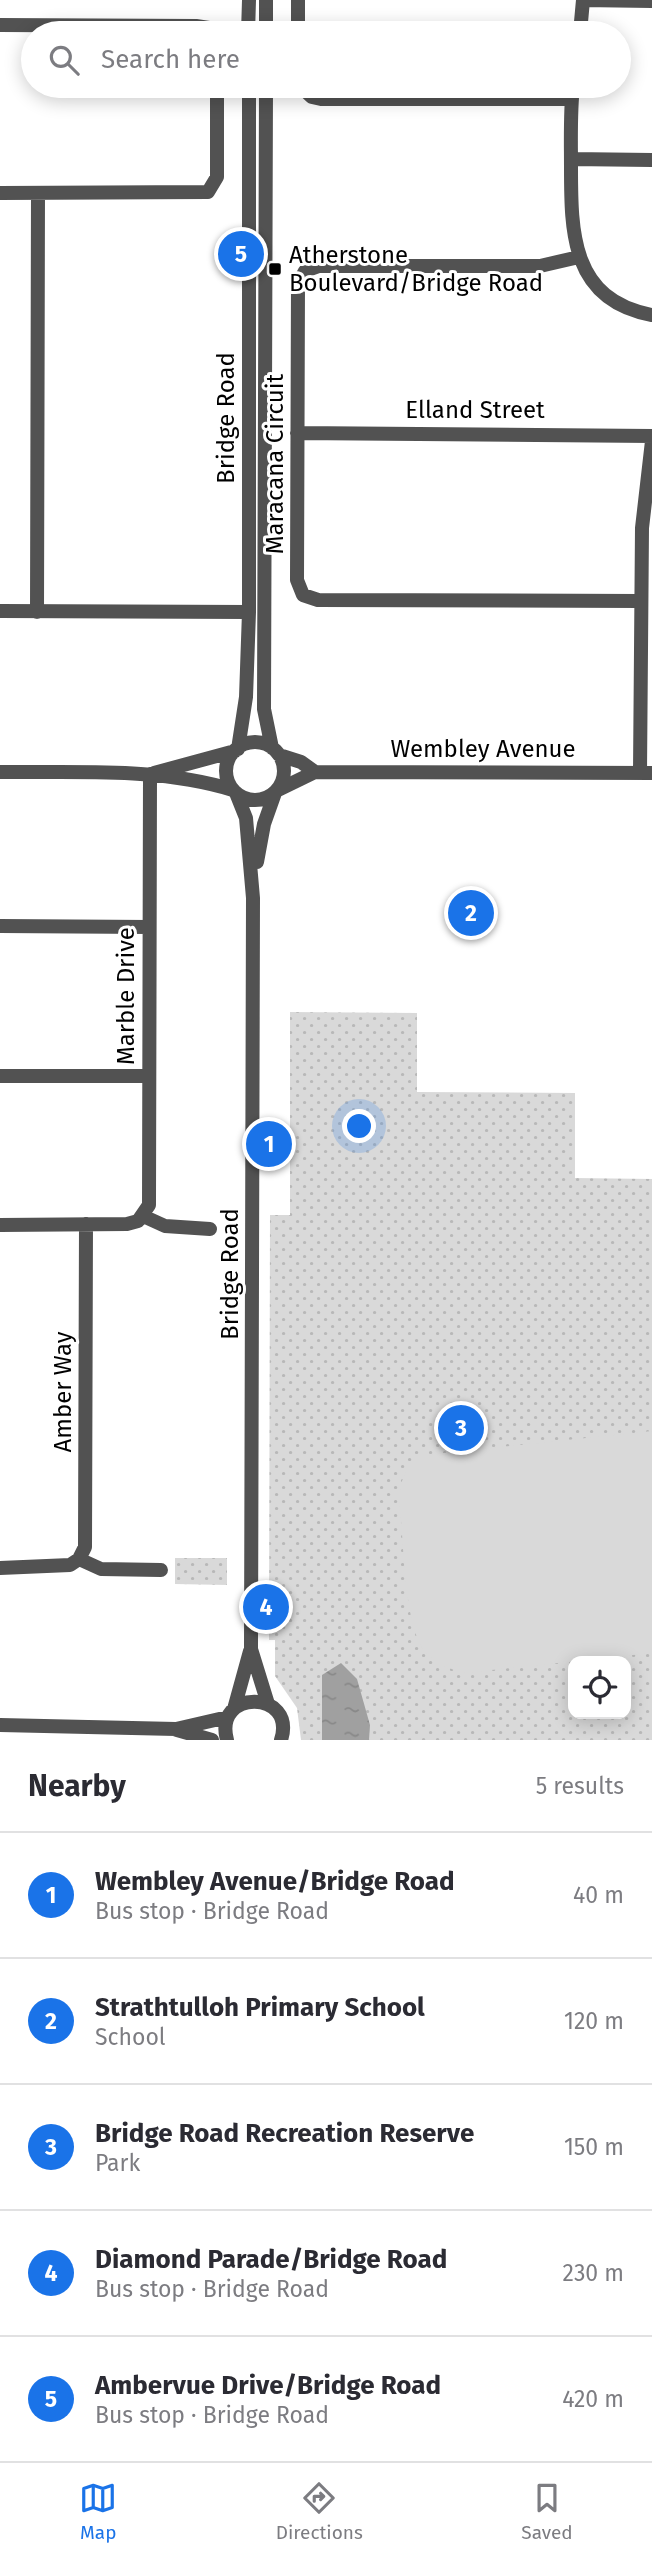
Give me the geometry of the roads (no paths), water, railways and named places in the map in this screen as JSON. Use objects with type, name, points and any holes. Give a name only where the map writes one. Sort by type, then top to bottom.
[{"type":"street","points":[[248,0],[248,21]]},
{"type":"street","points":[[266,0],[266,21]]},
{"type":"street","points":[[298,0],[298,21]]},
{"type":"street","points":[[581,21],[583,0],[652,1]]},
{"type":"street","points":[[0,25],[21,25]]},
{"type":"street","points":[[0,193],[208,192],[217,177],[217,98]]},
{"type":"street","name":"Bridge Road","points":[[236,750],[246,696],[249,612],[248,98]]},
{"type":"street","name":"Bridge Road","points":[[266,98],[264,709],[276,752]]},
{"type":"street","points":[[316,98],[357,98]]},
{"type":"street","points":[[572,98],[572,228],[579,257],[592,279],[618,304],[652,315]]},
{"type":"street","points":[[571,159],[652,160]]},
{"type":"street","points":[[37,612],[38,193]]},
{"type":"street","name":"Maracana Circuit","points":[[579,257],[540,266],[319,266],[305,271],[298,284],[297,580],[299,590],[309,598],[640,601]]},
{"type":"street","name":"Elland Street","points":[[297,433],[652,439]]},
{"type":"street","points":[[646,773],[640,601],[642,528],[652,439]]},
{"type":"street","points":[[0,611],[249,612]]},
{"type":"street","points":[[0,772],[150,774],[210,782],[234,791],[243,798],[260,800],[276,791],[284,772],[276,752],[251,743],[236,750],[150,774]]},
{"type":"street","points":[[234,791],[227,774],[236,750]]},
{"type":"street","name":"Wembley Avenue","points":[[276,752],[301,762],[315,772]]},
{"type":"street","name":"Wembley Avenue","points":[[276,791],[315,772],[646,773]]},
{"type":"street","name":"Marble Drive","points":[[143,1216],[149,1205],[150,774]]},
{"type":"street","name":"Bridge Road","points":[[227,1740],[225,1727],[251,1649],[253,898],[246,818],[234,791]]},
{"type":"street","name":"Bridge Road","points":[[253,898],[258,847],[276,791]]},
{"type":"street","points":[[0,926],[149,927]]},
{"type":"street","points":[[0,1076],[149,1076]]},
{"type":"street","points":[[0,1225],[127,1224],[143,1216],[165,1226],[210,1229]]},
{"type":"street","name":"Amber Way","points":[[79,1559],[86,1543],[86,1224]]},
{"type":"street","points":[[0,1567],[53,1568],[70,1565],[79,1559],[101,1569],[161,1570]]},
{"type":"street","name":"Bridge Road","points":[[251,1649],[268,1704],[281,1717],[281,1740]]},
{"type":"street","points":[[176,1730],[231,1713],[250,1701],[268,1704]]},
{"type":"street","points":[[0,1725],[176,1730],[212,1740]]},
{"type":"water","points":[[341,1663],[357,1679],[370,1725],[369,1740],[322,1740],[322,1675]]},
{"type":"place","name":"Ambervue Drive/Bridge Road","points":[[241,254]]},
{"type":"place","name":"Atherstone Boulevard/Bridge Road","points":[[275,269]]},
{"type":"place","name":"Strathtulloh Primary School","points":[[471,913]]},
{"type":"place","name":"Wembley Avenue/Bridge Road","points":[[269,1144]]},
{"type":"place","name":"Bridge Road Recreation Reserve","points":[[461,1428]]},
{"type":"place","name":"Diamond Parade/Bridge Road","points":[[266,1607]]}]
